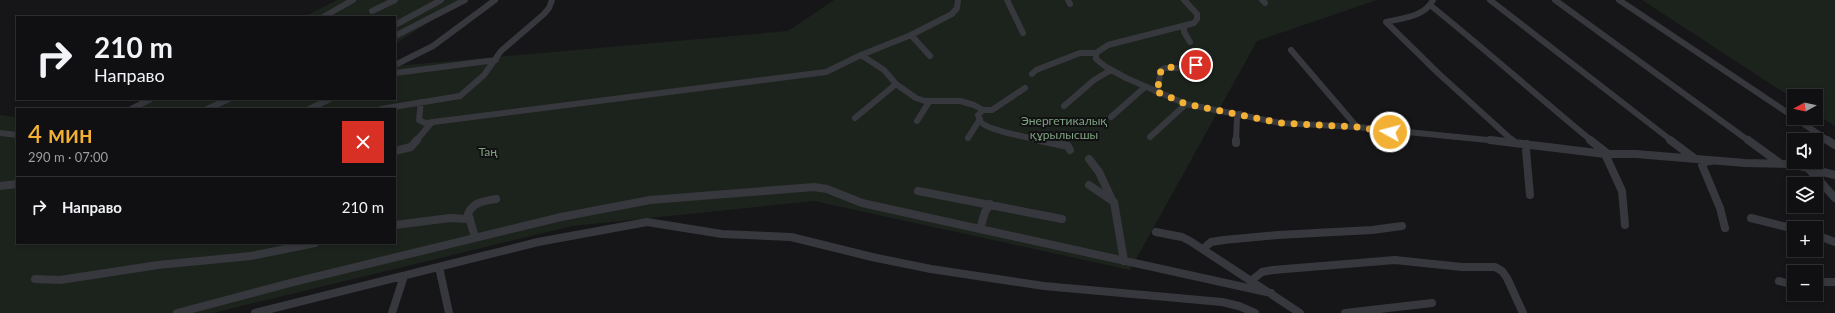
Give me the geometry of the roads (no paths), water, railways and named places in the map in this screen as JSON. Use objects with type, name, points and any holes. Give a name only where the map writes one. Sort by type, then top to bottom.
[{"type":"street","points":[[325,16],[353,0]]},
{"type":"street","points":[[372,11],[395,0]]},
{"type":"street","points":[[396,25],[412,18],[441,0]]},
{"type":"street","points":[[396,35],[465,0]]},
{"type":"street","points":[[396,65],[433,46],[495,0]]},
{"type":"street","points":[[387,108],[460,96],[477,82],[496,60],[501,51],[544,14],[549,8],[552,0]]},
{"type":"street","points":[[420,102],[418,117],[420,122],[425,123],[826,72],[837,68],[861,54],[911,34],[952,14],[959,5],[958,0]]},
{"type":"street","points":[[1007,0],[1023,32]]},
{"type":"street","points":[[1032,74],[1036,70],[1069,56],[1080,53],[1096,53],[1102,48],[1119,42],[1194,23],[1197,17],[1195,11],[1184,0]]},
{"type":"street","points":[[1490,0],[1695,159]]},
{"type":"street","points":[[1555,0],[1781,164]]},
{"type":"street","points":[[1619,0],[1787,113]]},
{"type":"street","points":[[1515,143],[1386,22],[1420,13],[1431,3],[1550,107],[1607,154],[1622,191],[1625,225]]},
{"type":"street","points":[[1184,26],[1184,32],[1190,42]]},
{"type":"street","points":[[911,34],[930,56]]},
{"type":"street","points":[[1291,50],[1357,127]]},
{"type":"street","points":[[1096,53],[1095,56],[1099,62],[1111,70],[1145,87],[1186,104],[1280,123],[1357,127],[1527,144],[1607,154],[1636,154],[1787,165]]},
{"type":"street","points":[[861,54],[884,70],[896,84],[916,98],[930,102],[968,102],[984,110]]},
{"type":"street","points":[[396,73],[496,60]]},
{"type":"street","points":[[1155,91],[1158,87],[1161,70],[1165,68],[1192,67],[1200,63]]},
{"type":"street","points":[[1064,106],[1094,80],[1111,70]]},
{"type":"street","points":[[855,118],[896,84]]},
{"type":"street","points":[[1111,117],[1145,87]]},
{"type":"street","points":[[1025,88],[996,108],[984,110],[978,115],[980,119],[984,124],[992,128],[1064,144],[1068,146],[1070,150]]},
{"type":"street","points":[[133,108],[149,100]]},
{"type":"street","points":[[209,108],[227,100]]},
{"type":"street","points":[[312,108],[328,100]]},
{"type":"street","points":[[918,121],[930,102]]},
{"type":"street","points":[[1150,137],[1186,104]]},
{"type":"street","points":[[1236,143],[1238,118],[1240,114]]},
{"type":"street","points":[[968,138],[980,119]]},
{"type":"street","points":[[396,151],[411,147],[432,122]]},
{"type":"street","points":[[1805,125],[1835,145]]},
{"type":"street","points":[[0,133],[16,135]]},
{"type":"street","points":[[1527,144],[1526,150],[1530,195]]},
{"type":"street","points":[[1089,159],[1099,172],[1112,200],[1116,213],[1124,261]]},
{"type":"street","points":[[1713,160],[1704,162],[1702,165],[1720,208],[1725,228]]},
{"type":"street","points":[[1809,169],[1835,198]]},
{"type":"street","points":[[1814,169],[1835,175]]},
{"type":"street","points":[[0,186],[16,184]]},
{"type":"street","points":[[1089,185],[1112,200]]},
{"type":"street","points":[[176,313],[475,237],[561,217],[641,202],[814,187],[827,189],[862,202],[1272,293]]},
{"type":"street","points":[[918,191],[990,204],[1019,212],[1062,219]]},
{"type":"street","points":[[475,237],[468,214],[473,205],[478,202],[496,199]]},
{"type":"street","points":[[980,229],[985,212],[990,204]]},
{"type":"street","points":[[396,225],[450,218],[470,219]]},
{"type":"street","points":[[1751,218],[1787,227]]},
{"type":"street","points":[[255,313],[586,232],[646,222],[722,234],[791,237],[872,257],[973,276],[1044,286],[1222,302],[1239,306],[1255,313]]},
{"type":"street","points":[[1203,249],[1212,242],[1231,239],[1344,232],[1402,226]]},
{"type":"street","points":[[1156,232],[1182,237],[1252,280],[1300,313]]},
{"type":"street","points":[[1823,238],[1835,242]]},
{"type":"street","points":[[36,280],[60,280],[158,265],[251,256],[310,244]]},
{"type":"street","points":[[1252,280],[1262,272],[1273,270],[1395,260],[1462,267],[1490,267],[1498,269],[1504,274],[1523,313]]},
{"type":"street","points":[[439,267],[449,313]]},
{"type":"street","points":[[392,313],[404,276]]},
{"type":"street","points":[[1823,280],[1835,282]]},
{"type":"street","points":[[1780,281],[1787,283]]},
{"type":"street","points":[[1345,313],[1432,303]]},
{"type":"park label","name":"Энергетикалық құрылысшы","points":[[1064,127]]},
{"type":"park label","name":"Таң","points":[[488,151]]}]
